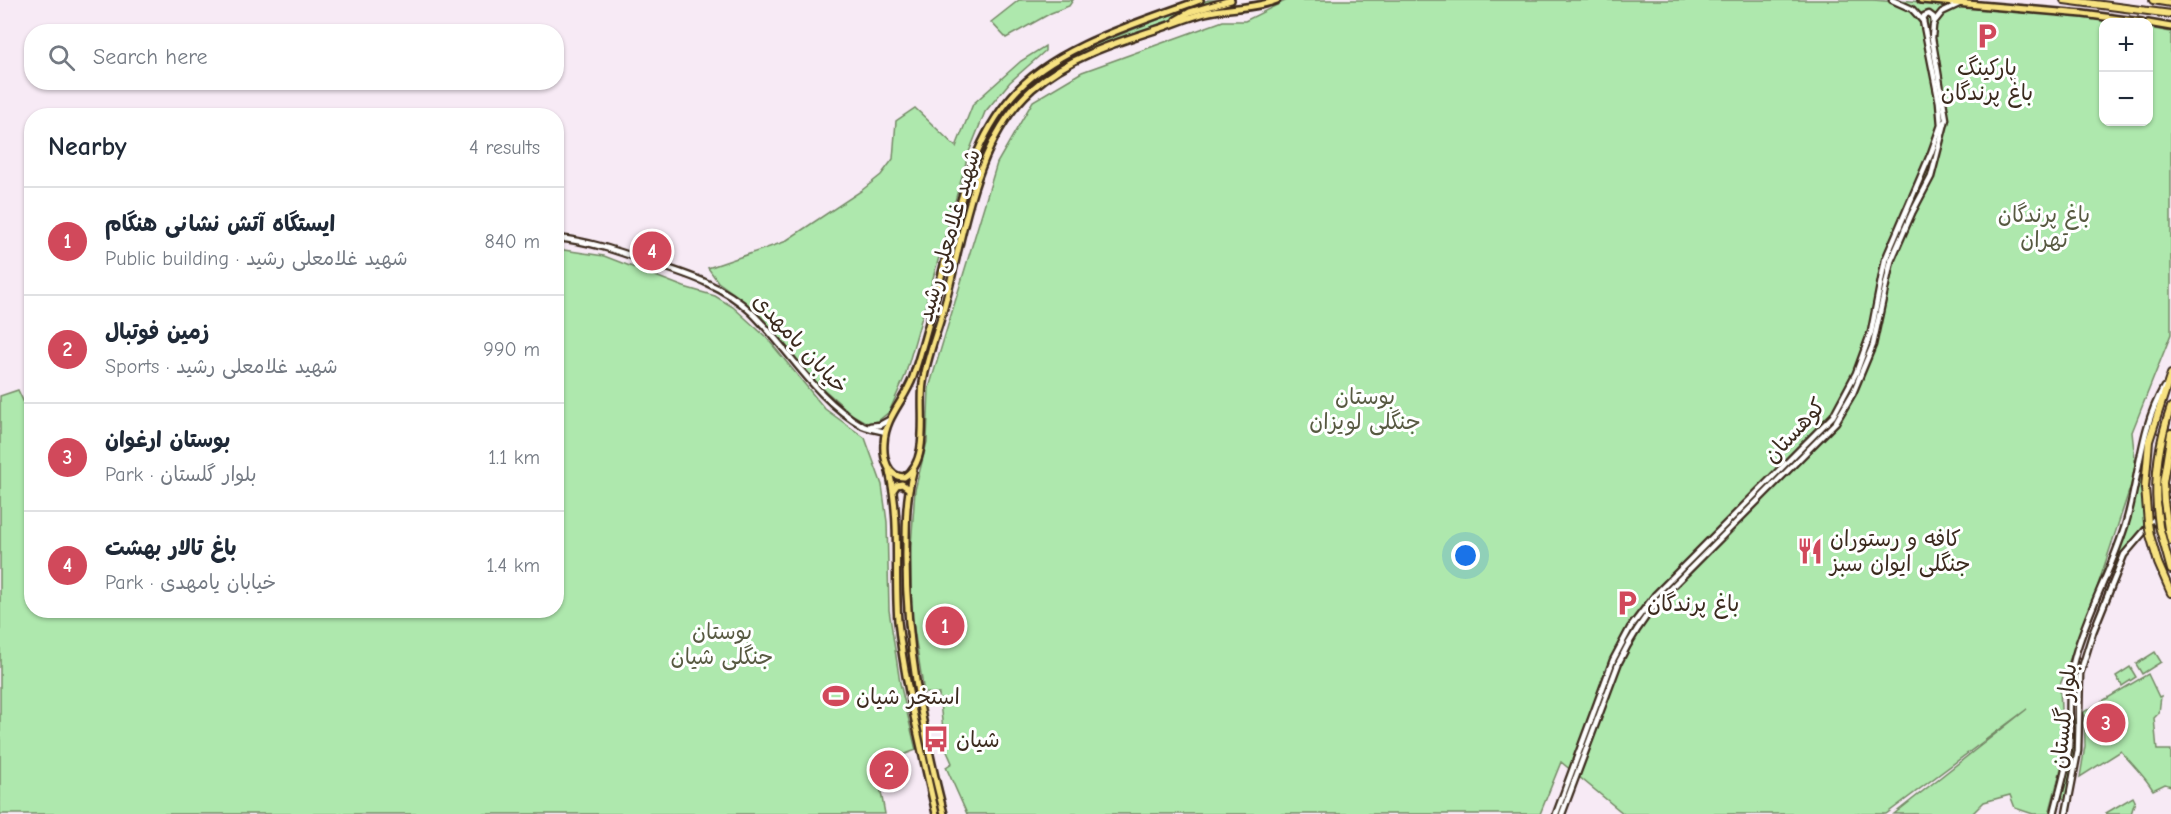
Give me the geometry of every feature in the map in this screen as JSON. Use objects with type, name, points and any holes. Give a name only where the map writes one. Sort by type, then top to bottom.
[{"type":"highway","points":[[2064,0],[2171,14]]},
{"type":"highway","points":[[2153,0],[2171,3]]},
{"type":"highway","points":[[2170,376],[2149,441],[2145,488],[2150,535],[2158,563],[2171,593]]},
{"type":"highway","points":[[2171,407],[2161,438],[2155,493],[2159,526],[2171,570]]},
{"type":"highway","points":[[2171,433],[2163,483],[2171,541]]},
{"type":"main road","name":"شهید غلامعلی رشید","points":[[885,432],[889,420],[906,394],[917,365],[969,170],[981,142],[1001,109],[1025,81],[1053,61],[1093,41],[1200,0]]},
{"type":"main road","points":[[1162,28],[1190,12],[1231,0]]},
{"type":"main road","name":"شهید غلامعلی رشید","points":[[914,467],[922,442],[923,383],[977,181],[1000,129],[1020,101],[1060,69],[1096,51],[1207,13],[1277,0]]},
{"type":"main road","points":[[1892,0],[1912,9],[1923,21],[1925,15],[1933,16],[1934,22]]},
{"type":"main road","points":[[1921,0],[2112,18]]},
{"type":"main road","points":[[1934,22],[1946,10],[1961,3]]},
{"type":"main road","name":"کوهستان","points":[[1562,814],[1613,660],[1625,636],[1655,595],[1833,416],[1842,403],[1856,373],[1871,332],[1885,260],[1939,130],[1941,116],[1923,21]]},
{"type":"main road","name":"کوهستان","points":[[1556,814],[1619,662],[1643,620],[1669,590],[1831,427],[1848,404],[1873,345],[1891,261],[1912,213],[1928,186],[1946,119],[1932,38],[1934,22]]},
{"type":"main road","points":[[2153,24],[2171,27]]},
{"type":"main road","points":[[1918,183],[1928,186]]},
{"type":"main road","name":"خیابان یامهدی","points":[[564,239],[603,246],[698,278],[733,296],[766,328],[826,398],[862,425],[885,432]]},
{"type":"main road","name":"بلوار گلستان","points":[[2054,814],[2068,751],[2074,659],[2130,509],[2145,433],[2170,376]]},
{"type":"main road","points":[[862,425],[880,425],[889,420]]},
{"type":"main road","points":[[885,432],[884,451],[894,489],[895,580],[899,625],[906,674],[936,814]]},
{"type":"main road","points":[[889,469],[898,477],[904,477],[914,467]]},
{"type":"main road","points":[[914,467],[906,517],[905,580],[909,624],[927,740],[944,814]]},
{"type":"main road","points":[[894,489],[900,484],[909,489]]},
{"type":"main road","name":"بلوار گلستان","points":[[2067,814],[2078,751],[2080,674],[2093,632],[2124,555],[2167,501]]},
{"type":"main road","points":[[2108,570],[2116,575]]},
{"type":"main road","points":[[2069,716],[2079,716]]},
{"type":"main road","points":[[2058,799],[2069,802]]},
{"type":"green space","points":[[1019,0],[1073,0],[1069,6],[1051,13],[1006,38],[991,22]]},
{"type":"green space","points":[[1208,0],[1222,0],[1086,52],[1041,78],[1039,75],[1081,50]]},
{"type":"green space","name":"بوستان جنگلی لویزان","points":[[1287,0],[1873,0],[1899,2],[1895,0],[1900,0],[2082,17],[2099,20],[2099,126],[2153,126],[2153,29],[2171,32],[2171,334],[2132,432],[2136,470],[2094,597],[2060,685],[2063,761],[2049,814],[2033,814],[2015,808],[2010,795],[1984,802],[1972,814],[1894,814],[2027,709],[1886,814],[1624,814],[1561,762],[1540,814],[967,814],[946,767],[952,763],[945,747],[939,694],[924,693],[911,609],[911,547],[915,490],[927,442],[929,388],[997,163],[1033,101],[1082,72],[1223,21],[1245,21]]},
{"type":"green space","points":[[1045,46],[1045,51],[1010,82],[985,112],[969,152],[905,376],[889,412],[878,421],[867,423],[853,415],[812,379],[747,303],[718,282],[708,268],[784,242],[861,191],[881,175],[893,159],[896,121],[915,108],[956,147],[973,104],[1021,61]]},
{"type":"green space","name":"بوستان جنگلی شیان","points":[[564,250],[604,256],[684,287],[715,296],[733,307],[766,337],[825,409],[865,438],[882,485],[887,522],[889,610],[900,683],[916,750],[895,758],[899,782],[884,786],[880,763],[876,764],[885,814],[0,814],[0,396],[18,390],[24,403],[24,618],[564,618]]},
{"type":"green space","points":[[2160,397],[2150,430],[2143,479],[2146,529],[2120,556],[2113,571],[2110,570],[2127,529],[2146,432]]},
{"type":"green space","points":[[2155,652],[2161,662],[2142,674],[2136,664]]},
{"type":"green space","points":[[2130,667],[2136,677],[2122,686],[2116,676]]},
{"type":"green space","points":[[2148,674],[2159,697],[2161,696],[2159,713],[2154,718],[2157,750],[2171,750],[2171,786],[2165,784],[2153,790],[2121,751],[2080,777],[2085,746],[2084,712]]},
{"type":"green space","points":[[2074,719],[2076,720],[2073,759],[2067,797],[2064,799],[2061,796],[2071,754]]},
{"type":"green space","points":[[2133,797],[2135,801],[2131,814],[2106,813]]},
{"type":"place","name":"پارکینگ باغ پرندگان","points":[[1987,36]]},
{"type":"place","name":"باغ تالار بهشت","points":[[652,251]]},
{"type":"place","name":"کافه و رستوران جنگلی ایوان سبز","points":[[1810,551]]},
{"type":"place","name":"باغ پرندگان","points":[[1627,603]]},
{"type":"place","name":"ایستگاه آتش نشانی هنگام","points":[[945,626]]},
{"type":"place","name":"استخر شیان","points":[[836,696]]},
{"type":"place","name":"بوستان ارغوان","points":[[2106,723]]},
{"type":"place","name":"شیان","points":[[936,739]]},
{"type":"place","name":"زمین فوتبال","points":[[889,770]]},
{"type":"park label","name":"باغ پرندگان تهران","points":[[2044,226]]}]
